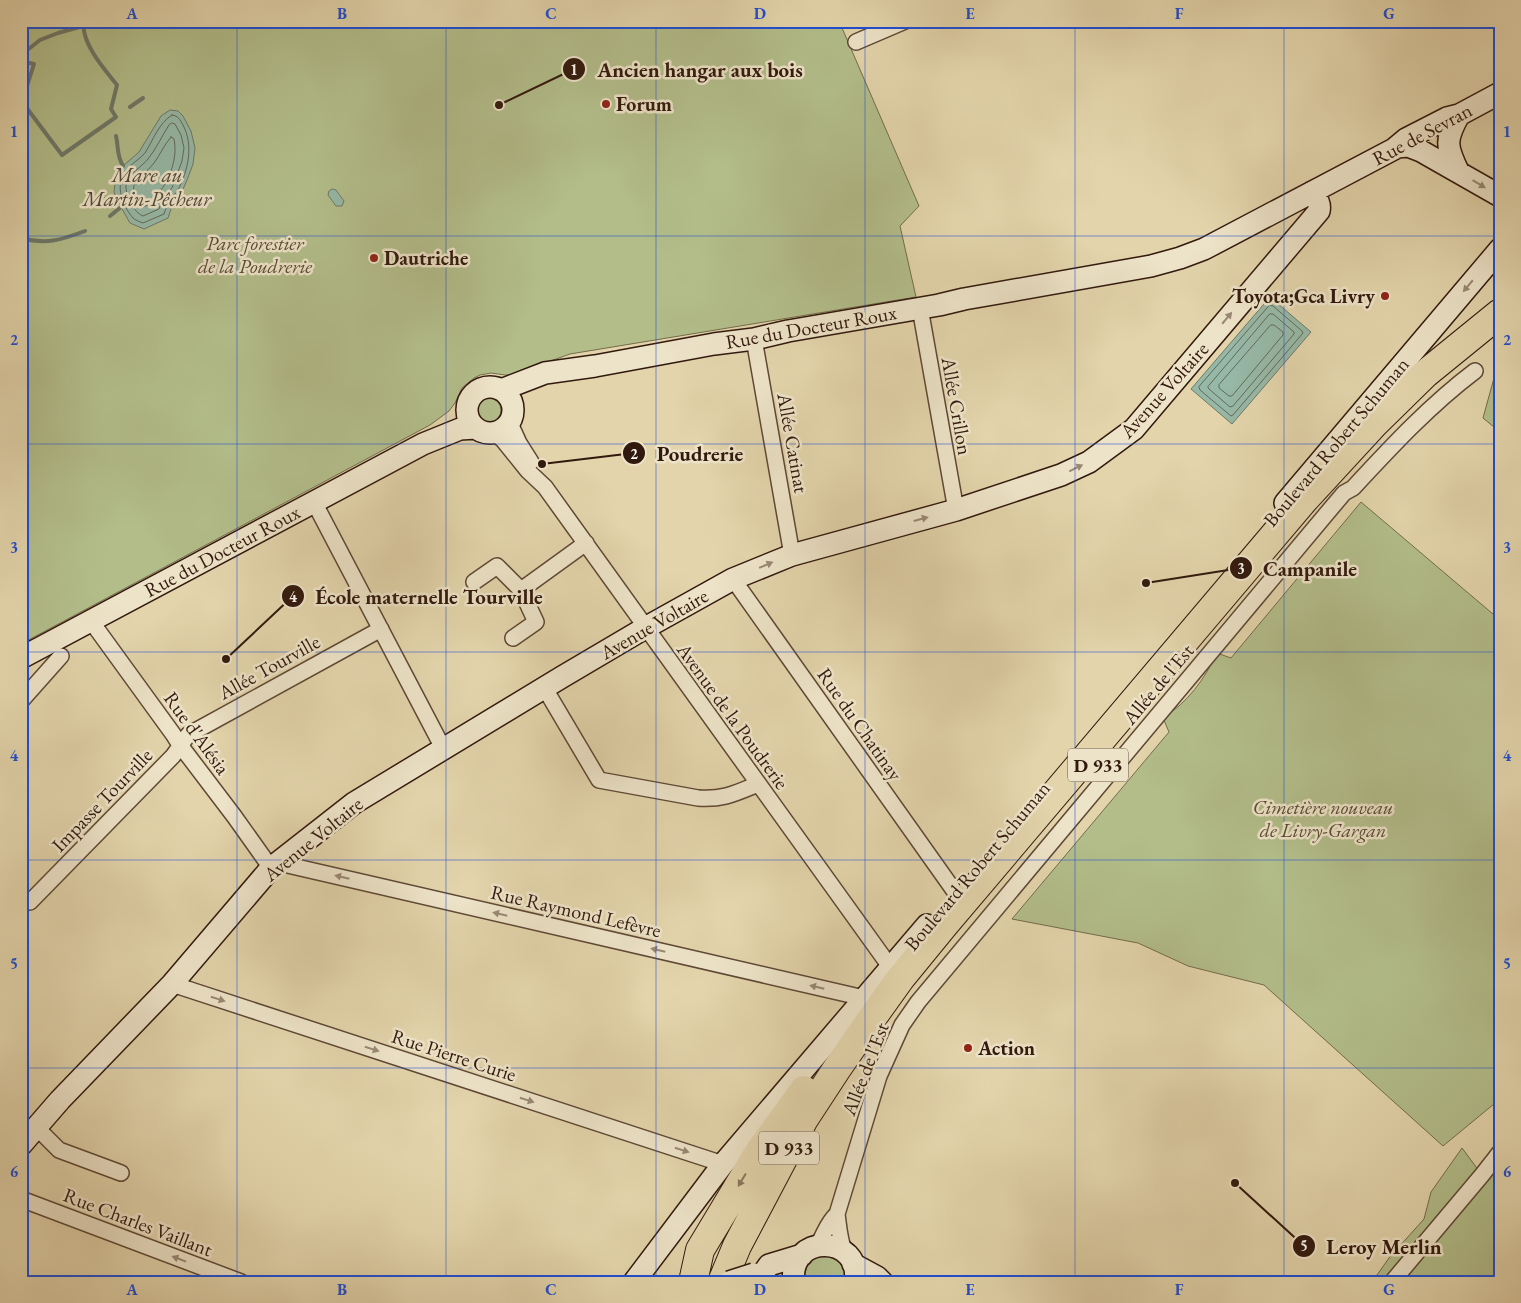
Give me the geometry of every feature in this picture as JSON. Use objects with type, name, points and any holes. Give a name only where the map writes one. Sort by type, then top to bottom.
[{"type":"highway","points":[[1464,341],[1480,318],[1500,302]]},
{"type":"highway","name":"D 933","points":[[722,1282],[737,1246],[804,1119],[836,1070],[867,1009],[900,979],[1304,500],[1374,424],[1425,374],[1500,313]]},
{"type":"highway","name":"D 933","points":[[751,1276],[752,1244],[816,1125],[881,1028],[912,988],[1313,510],[1404,410],[1500,332]]},
{"type":"highway","points":[[693,1282],[700,1250],[754,1161],[783,1119],[832,1054],[854,1029],[867,1009]]},
{"type":"street","points":[[856,42],[905,21]]},
{"type":"street","name":"Rue de Sevran","points":[[1312,192],[1397,147],[1406,139],[1447,118],[1460,115],[1500,93]]},
{"type":"street","points":[[1458,171],[1449,152],[1449,137],[1460,115]]},
{"type":"street","points":[[1397,147],[1408,146],[1421,151],[1500,196]]},
{"type":"street","name":"Rue du Docteur Roux","points":[[21,658],[423,444],[498,416],[534,389],[595,366],[714,344],[754,339],[788,331],[1132,269],[1180,258],[1204,249],[1312,192]]},
{"type":"street","name":"Avenue Voltaire","points":[[21,1145],[60,1100],[172,984],[276,866],[354,803],[544,687],[733,579],[792,554],[956,510],[1062,475],[1089,462],[1134,429],[1318,210],[1320,206],[1312,192]]},
{"type":"street","name":"Boulevard Robert Schuman","points":[[634,1282],[723,1164],[867,1009],[891,968],[1500,248]]},
{"type":"street","name":"Allée Crillon","points":[[920,308],[956,510]]},
{"type":"street","name":"Allée Catinat","points":[[754,339],[792,554]]},
{"type":"street","name":"Allée de l'Est","points":[[850,1266],[838,1232],[837,1214],[879,1076],[902,1025],[918,1002],[1344,493],[1353,488],[1404,433],[1475,371]]},
{"type":"street","name":"Rue du Docteur Roux","points":[[423,444],[467,408],[469,400],[476,392],[483,388],[490,387],[498,416]]},
{"type":"street","points":[[467,408],[471,423],[498,416]]},
{"type":"street","name":"Avenue de la Poudrerie","points":[[498,416],[519,443],[538,472],[545,487],[586,542],[645,628],[891,968]]},
{"type":"street","points":[[314,502],[443,748]]},
{"type":"street","points":[[521,590],[586,542]]},
{"type":"street","points":[[474,582],[497,566],[521,590],[536,622],[512,638]]},
{"type":"street","name":"Rue du Chatinay","points":[[733,579],[955,892]]},
{"type":"street","name":"Rue d'Alésia","points":[[91,621],[180,745],[234,816],[276,866]]},
{"type":"street","name":"Allée Tourville","points":[[180,745],[196,729],[381,629]]},
{"type":"street","points":[[21,701],[61,656]]},
{"type":"street","points":[[544,687],[599,780],[698,798],[714,799],[758,784]]},
{"type":"street","name":"Impasse Tourville","points":[[30,902],[173,756],[180,745]]},
{"type":"street","name":"Rue Raymond Lefèvre","points":[[276,866],[867,1009]]},
{"type":"street","name":"Rue Pierre Curie","points":[[172,984],[723,1164]]},
{"type":"street","points":[[36,1127],[59,1150],[121,1173]]},
{"type":"street","points":[[1392,1282],[1500,1152]]},
{"type":"street","name":"Rue Charles Vaillant","points":[[21,1200],[241,1282]]},
{"type":"street","name":"Allée de l'Est","points":[[809,1251],[822,1238],[828,1222],[837,1214]]},
{"type":"street","points":[[751,1276],[769,1266],[829,1245],[850,1266],[877,1277],[882,1282]]},
{"type":"street","points":[[680,1282],[691,1261],[700,1250]]},
{"type":"street","points":[[794,1282],[795,1266],[809,1251]]},
{"type":"street","points":[[729,1282],[751,1276],[781,1274],[794,1282]]},
{"type":"green space","name":"Parc forestier de la Poudrerie","points":[[21,21],[839,21],[919,206],[900,226],[916,297],[570,354],[511,375],[491,373],[480,375],[462,388],[449,411],[430,425],[21,644]]},
{"type":"green space","points":[[1500,374],[1500,432],[1483,418],[1494,378]]},
{"type":"green space","points":[[489,398],[498,401],[501,410],[498,419],[489,422],[480,419],[477,410],[480,401]]},
{"type":"green space","name":"Cimetière nouveau de Livry-Gargan","points":[[1361,502],[1500,620],[1500,1099],[1443,1146],[1264,985],[1188,966],[1138,943],[1012,919],[1169,732],[1163,718],[1195,690],[1217,653],[1231,658]]},
{"type":"green space","points":[[1462,1148],[1482,1175],[1500,1152],[1500,1282],[1372,1282],[1389,1258],[1424,1219],[1431,1192]]},
{"type":"green space","points":[[821,1255],[841,1259],[848,1282],[805,1282],[806,1269],[813,1260]]},
{"type":"water","name":"Mare au Martin-Pêcheur","points":[[170,110],[178,111],[183,116],[191,131],[195,148],[193,164],[181,194],[173,203],[168,218],[144,229],[130,223],[121,207],[114,192],[116,176],[123,166],[139,152],[161,116]]},
{"type":"water","points":[[332,189],[336,190],[344,201],[342,206],[336,206],[328,195]]},
{"type":"water","points":[[1270,297],[1311,332],[1232,424],[1191,389]]},
{"type":"waterway","points":[[21,61],[34,64],[27,86],[26,107],[62,155],[116,117],[111,109],[117,85],[100,64],[90,47],[86,38],[84,21]]},
{"type":"waterway","points":[[21,55],[40,40],[83,26]]},
{"type":"waterway","points":[[130,107],[143,98]]},
{"type":"waterway","points":[[116,136],[118,154],[123,166]]},
{"type":"waterway","points":[[110,216],[121,207]]},
{"type":"waterway","points":[[21,238],[46,241],[68,237],[85,231]]},
{"type":"place","name":"Forum","points":[[606,104]]},
{"type":"place","name":"Ancien hangar aux bois","points":[[499,105]]},
{"type":"place","name":"Dautriche","points":[[374,258]]},
{"type":"place","name":"Toyota;Gca Livry","points":[[1385,296]]},
{"type":"place","name":"Poudrerie","points":[[542,464]]},
{"type":"place","name":"Campanile","points":[[1146,583]]},
{"type":"place","name":"École maternelle Tourville","points":[[226,659]]},
{"type":"place","name":"Action","points":[[968,1048]]},
{"type":"place","name":"Leroy Merlin","points":[[1235,1183]]}]
